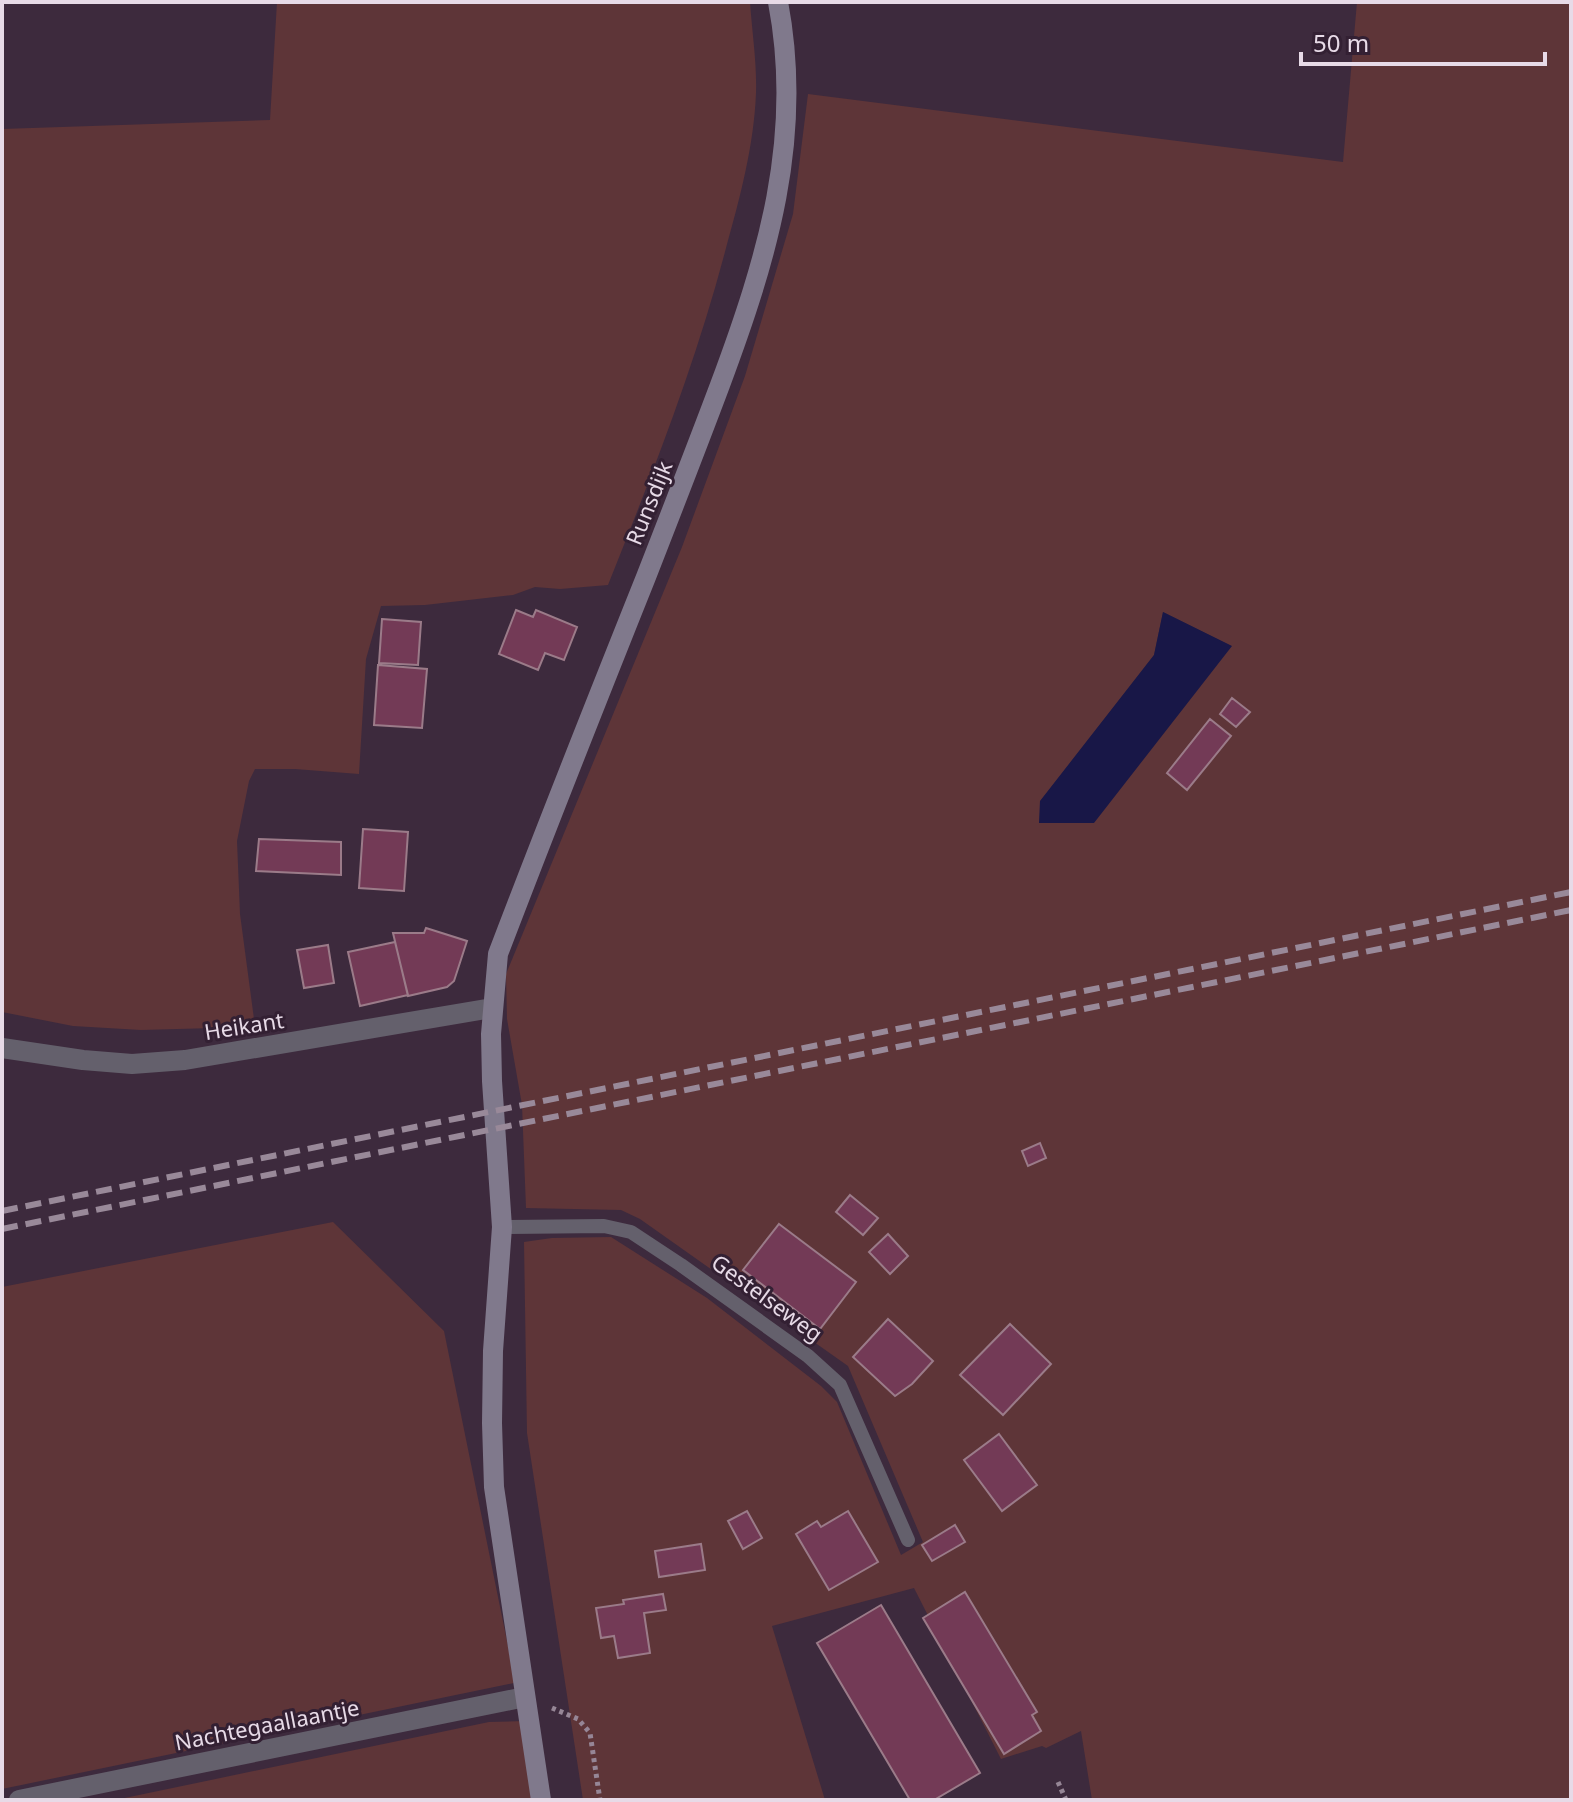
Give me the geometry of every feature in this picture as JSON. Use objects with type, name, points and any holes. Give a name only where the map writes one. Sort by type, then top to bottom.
[{"type":"street","name":"Runsdijk","points":[[492,1008],[498,954],[696,451],[763,259],[778,198],[785,138],[785,64],[778,2]]},
{"type":"street","name":"Heikant","points":[[2,1048],[132,1064],[185,1060],[492,1008]]},
{"type":"street","points":[[492,1008],[492,1081],[502,1227],[493,1351],[494,1487],[541,1800]]},
{"type":"street","name":"Nachtegaallaantje","points":[[19,1800],[525,1697]]},
{"type":"lane","name":"Gestelseweg","points":[[502,1227],[604,1226],[631,1232],[808,1356],[840,1385],[908,1540]]},
{"type":"path","points":[[525,1697],[578,1719],[590,1733],[600,1800]]},
{"type":"path","points":[[1058,1782],[1066,1800]]},
{"type":"shaded area","points":[[277,2],[750,2],[756,70],[755,113],[746,171],[731,229],[687,376],[608,585],[560,589],[535,587],[513,595],[425,605],[381,606],[366,659],[359,774],[255,769],[249,781],[237,841],[240,914],[254,1019],[214,1028],[141,1030],[73,1026],[2,1012],[2,129],[270,120]]},
{"type":"shaded area","points":[[1357,2],[1571,2],[1571,1800],[1092,1800],[1081,1731],[1046,1748],[1042,1746],[1001,1759],[914,1588],[772,1626],[825,1800],[583,1800],[527,1433],[524,1242],[611,1237],[707,1298],[821,1386],[837,1402],[901,1555],[923,1542],[848,1366],[640,1219],[621,1210],[526,1208],[522,1105],[507,1019],[506,974],[682,547],[745,376],[793,214],[808,94],[1343,162]],"holes":[[[1163,612],[1231,646],[1040,802],[1154,655]]]},
{"type":"shaded area","points":[[1163,612],[1232,646],[1094,823],[1039,823],[1040,801],[1154,655]]},
{"type":"shaded area","points":[[333,1222],[444,1331],[514,1683],[2,1789],[2,1287]]},
{"type":"shaded area","points":[[525,1721],[535,1800],[115,1800],[489,1722]]},
{"type":"building","points":[[516,610],[533,617],[536,610],[577,627],[564,660],[545,653],[538,670],[499,654]]},
{"type":"building","points":[[382,619],[421,622],[418,665],[379,663]]},
{"type":"building","points":[[378,665],[427,669],[422,728],[374,725]]},
{"type":"building","points":[[1232,698],[1250,712],[1236,727],[1220,714]]},
{"type":"building","points":[[1210,719],[1231,736],[1187,790],[1167,773]]},
{"type":"building","points":[[363,829],[408,832],[404,891],[359,888]]},
{"type":"building","points":[[259,839],[341,842],[341,875],[256,871]]},
{"type":"building","points":[[426,928],[467,941],[454,981],[447,987],[408,996],[393,933],[424,933]]},
{"type":"building","points":[[395,942],[408,995],[360,1006],[348,952]]},
{"type":"building","points":[[328,945],[334,983],[304,988],[297,950]]},
{"type":"building","points":[[1040,1143],[1046,1158],[1028,1166],[1022,1151]]},
{"type":"building","points":[[850,1195],[878,1218],[863,1235],[836,1212]]},
{"type":"building","points":[[779,1224],[856,1282],[820,1329],[743,1270]]},
{"type":"building","points":[[888,1234],[908,1256],[890,1274],[869,1252]]},
{"type":"building","points":[[888,1319],[933,1361],[912,1384],[895,1396],[853,1357]]},
{"type":"building","points":[[1010,1324],[1051,1364],[1003,1415],[960,1375]]},
{"type":"building","points":[[999,1434],[1037,1485],[1002,1511],[964,1460]]},
{"type":"building","points":[[747,1511],[762,1538],[743,1549],[728,1521]]},
{"type":"building","points":[[848,1511],[878,1562],[829,1590],[796,1534],[817,1521],[821,1527]]},
{"type":"building","points":[[955,1525],[965,1542],[932,1561],[922,1545]]},
{"type":"building","points":[[701,1544],[705,1570],[659,1577],[655,1551]]},
{"type":"building","points":[[965,1592],[1037,1712],[1032,1715],[1041,1731],[1004,1754],[923,1618]]},
{"type":"building","points":[[663,1594],[666,1610],[644,1613],[650,1653],[618,1658],[614,1636],[601,1638],[596,1608]]},
{"type":"building","points":[[881,1605],[980,1773],[934,1800],[910,1800],[817,1643]]},
{"type":"railway","points":[[2,1211],[1571,892]]},
{"type":"railway","points":[[2,1229],[1571,910]]}]
